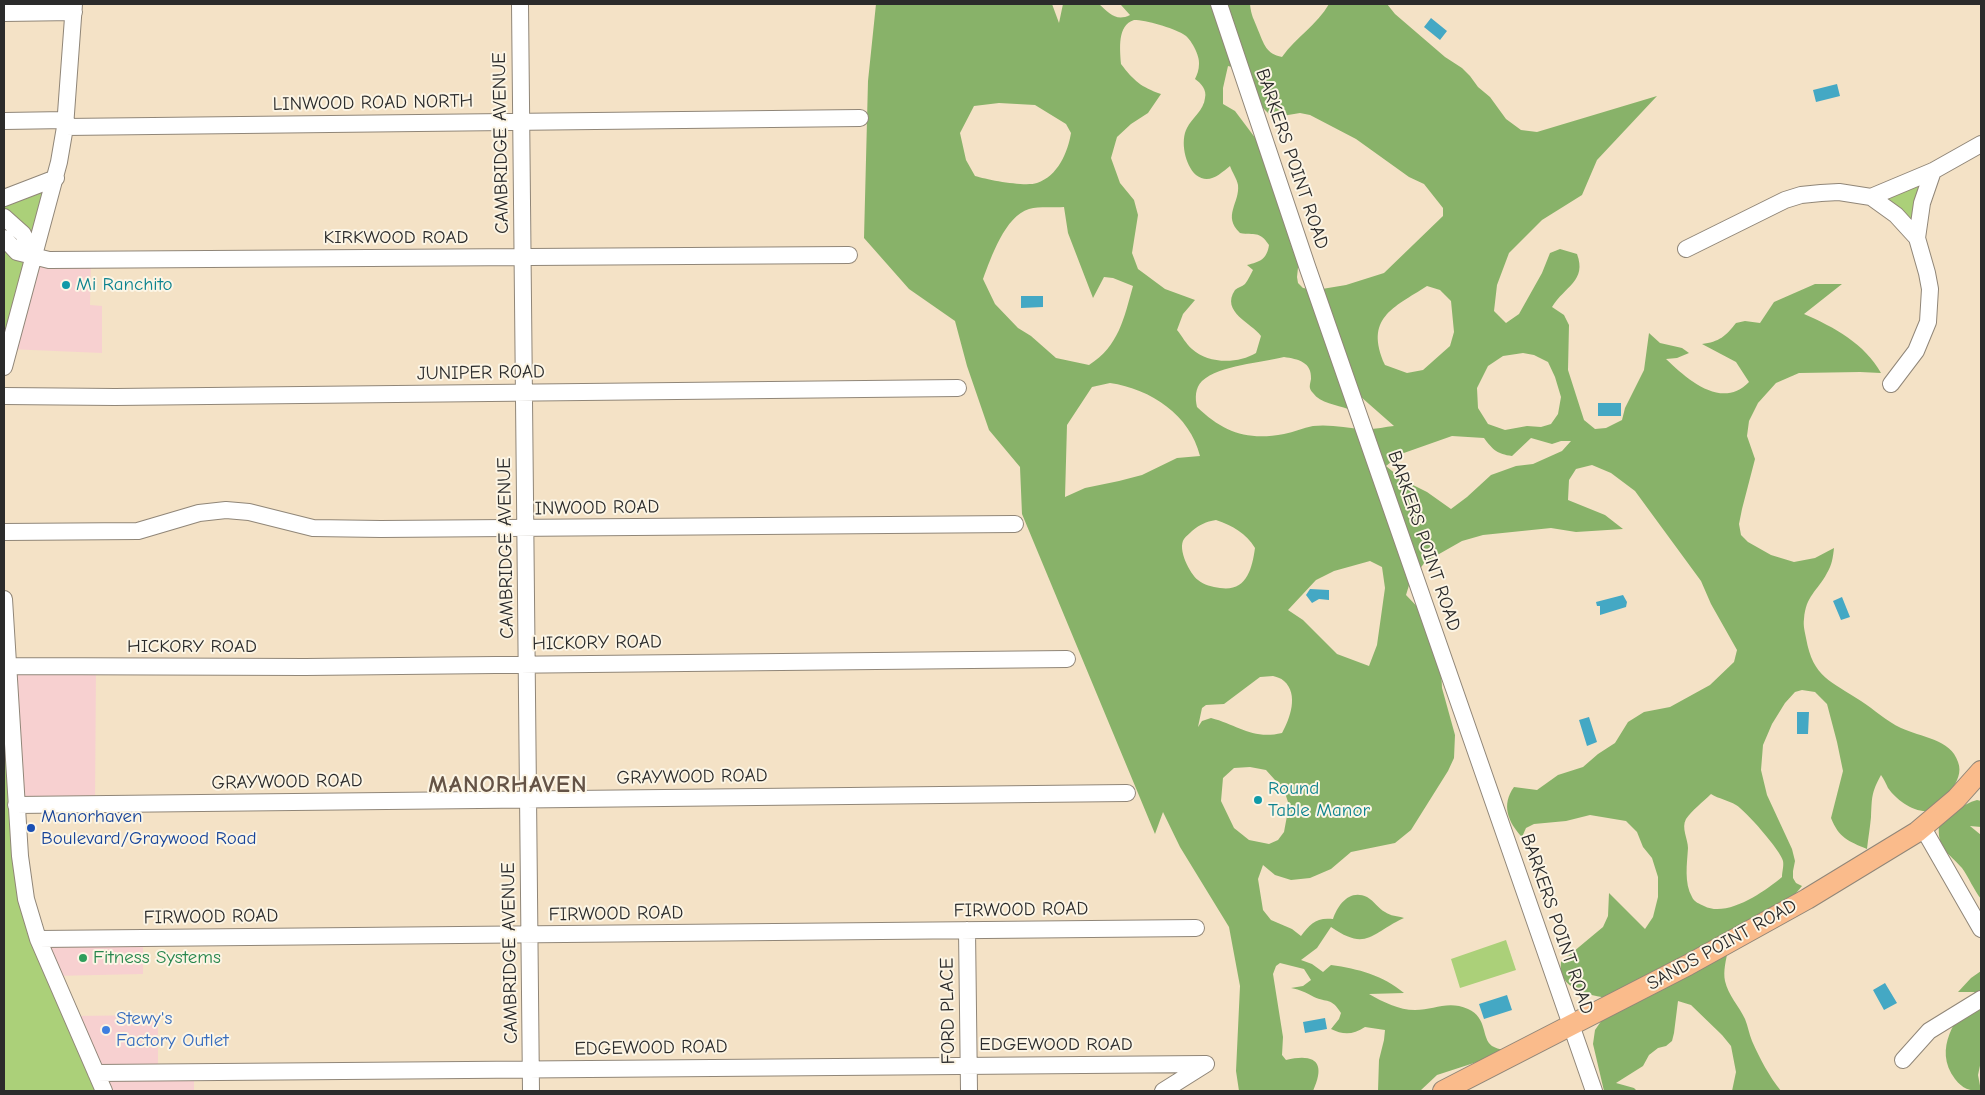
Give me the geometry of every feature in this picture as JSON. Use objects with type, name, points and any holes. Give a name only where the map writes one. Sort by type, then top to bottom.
[{"type":"main road","name":"SANDS POINT ROAD","points":[[1443,1091],[1688,965],[1807,899],[1923,828],[1956,798],[1981,771]]},
{"type":"street","name":"CAMBRIDGE AVENUE","points":[[520,4],[531,1091]]},
{"type":"street","name":"BARKERS POINT ROAD","points":[[1219,4],[1307,266],[1594,1091]]},
{"type":"street","points":[[4,13],[74,8],[66,124],[56,178],[4,367]]},
{"type":"street","name":"LINWOOD ROAD NORTH","points":[[4,121],[66,124],[860,118]]},
{"type":"street","points":[[1871,197],[1933,171],[1981,144]]},
{"type":"street","points":[[1891,384],[1916,351],[1928,322],[1930,289],[1917,238],[1922,203],[1933,171]]},
{"type":"street","points":[[4,198],[56,178]]},
{"type":"street","points":[[1686,249],[1762,210],[1801,195],[1839,192],[1871,197],[1896,215],[1917,238]]},
{"type":"street","points":[[4,217],[23,234],[33,256]]},
{"type":"street","name":"KIRKWOOD ROAD","points":[[4,238],[17,252],[49,260],[849,255]]},
{"type":"street","name":"JUNIPER ROAD","points":[[4,396],[115,397],[958,388]]},
{"type":"street","name":"INWOOD ROAD","points":[[4,532],[138,531],[199,513],[226,510],[249,512],[314,528],[1015,524]]},
{"type":"street","points":[[4,599],[16,805],[26,900],[38,939],[104,1091]]},
{"type":"street","name":"HICKORY ROAD","points":[[8,666],[305,667],[1067,659]]},
{"type":"street","name":"GRAYWOOD ROAD","points":[[16,805],[1127,793]]},
{"type":"street","points":[[1923,828],[1981,929]]},
{"type":"street","name":"FIRWOOD ROAD","points":[[38,939],[1196,928]]},
{"type":"street","name":"FORD PLACE","points":[[967,930],[969,1091]]},
{"type":"street","points":[[1904,1060],[1929,1031],[1981,999]]},
{"type":"street","name":"EDGEWOOD ROAD","points":[[96,1073],[1206,1064],[1163,1091]]},
{"type":"shaded area","points":[[33,256],[91,261],[90,305],[102,306],[102,353],[8,349]]},
{"type":"shaded area","points":[[8,666],[96,667],[95,804],[16,805]]},
{"type":"shaded area","points":[[143,938],[143,974],[53,976],[38,939]]},
{"type":"shaded area","points":[[158,1015],[158,1071],[194,1071],[194,1091],[104,1091],[71,1016]]},
{"type":"green space","points":[[876,4],[1052,4],[1059,23],[1063,4],[1099,4],[1113,16],[1121,18],[1130,15],[1121,5],[1123,4],[1250,4],[1251,12],[1266,48],[1277,56],[1282,57],[1319,18],[1329,4],[1387,4],[1395,14],[1445,57],[1462,68],[1478,87],[1490,97],[1506,119],[1521,130],[1537,132],[1657,96],[1597,160],[1582,195],[1542,220],[1509,253],[1497,285],[1494,311],[1506,323],[1519,314],[1542,273],[1550,253],[1560,249],[1577,254],[1579,271],[1577,277],[1552,307],[1564,315],[1569,325],[1568,370],[1584,420],[1595,429],[1606,428],[1622,420],[1625,408],[1644,370],[1649,333],[1660,343],[1682,348],[1689,353],[1677,358],[1666,359],[1684,375],[1706,389],[1717,393],[1728,393],[1739,390],[1749,382],[1736,362],[1702,344],[1722,338],[1736,323],[1745,321],[1760,323],[1774,302],[1815,284],[1842,284],[1804,314],[1837,331],[1858,345],[1881,373],[1799,373],[1776,383],[1758,403],[1749,421],[1747,436],[1755,459],[1739,524],[1741,535],[1748,542],[1771,555],[1794,562],[1815,558],[1834,548],[1829,570],[1807,604],[1805,611],[1804,629],[1813,662],[1832,683],[1866,704],[1890,722],[1949,748],[1959,766],[1958,777],[1953,787],[1937,808],[1931,811],[1917,810],[1904,803],[1892,793],[1881,775],[1875,786],[1873,796],[1867,849],[1849,841],[1837,830],[1831,818],[1843,771],[1827,704],[1815,692],[1802,690],[1795,692],[1785,703],[1772,724],[1763,745],[1761,770],[1767,795],[1792,849],[1795,861],[1793,878],[1796,883],[1802,886],[1792,898],[1610,998],[1584,993],[1569,985],[1561,971],[1561,962],[1603,927],[1608,916],[1609,893],[1645,929],[1653,917],[1658,897],[1658,877],[1652,858],[1643,847],[1637,832],[1626,821],[1590,815],[1566,821],[1534,824],[1526,828],[1522,837],[1513,825],[1508,813],[1507,807],[1510,794],[1514,787],[1537,790],[1558,775],[1583,767],[1615,743],[1628,722],[1644,712],[1670,707],[1710,685],[1734,662],[1737,650],[1711,604],[1701,581],[1635,491],[1611,473],[1592,465],[1576,469],[1569,480],[1568,500],[1605,515],[1623,529],[1576,532],[1551,528],[1483,535],[1462,541],[1425,562],[1410,582],[1406,595],[1429,619],[1440,648],[1442,688],[1455,735],[1454,758],[1448,771],[1411,830],[1395,843],[1351,852],[1331,869],[1310,878],[1291,880],[1275,875],[1263,865],[1258,879],[1263,910],[1271,920],[1292,929],[1301,936],[1314,922],[1322,919],[1333,919],[1341,904],[1355,895],[1367,897],[1387,913],[1404,918],[1369,938],[1361,939],[1343,934],[1331,927],[1317,948],[1301,960],[1312,964],[1323,972],[1331,965],[1379,977],[1404,993],[1369,994],[1397,1007],[1409,1010],[1422,1010],[1454,1005],[1468,1009],[1479,1017],[1486,1038],[1493,1047],[1503,1050],[1477,1062],[1437,1075],[1420,1091],[1378,1091],[1379,1060],[1385,1030],[1365,1027],[1356,1032],[1348,1033],[1331,1029],[1341,1013],[1338,1008],[1329,1001],[1318,999],[1303,991],[1291,988],[1303,986],[1311,980],[1304,969],[1280,963],[1276,966],[1273,974],[1283,1037],[1282,1055],[1286,1060],[1305,1058],[1316,1062],[1318,1067],[1317,1081],[1313,1091],[1239,1091],[1236,1071],[1240,986],[1229,927],[1180,847],[1163,812],[1155,834],[1022,514],[1020,467],[989,430],[967,366],[955,321],[909,289],[864,238],[868,81]],"holes":[[[1134,20],[1152,23],[1183,34],[1192,43],[1196,52],[1199,66],[1195,79],[1203,87],[1205,95],[1200,110],[1189,124],[1185,133],[1186,159],[1192,171],[1205,179],[1214,177],[1230,166],[1238,185],[1232,221],[1240,233],[1259,235],[1269,245],[1265,257],[1256,263],[1247,265],[1253,270],[1245,284],[1235,290],[1231,298],[1231,305],[1234,311],[1261,336],[1256,353],[1249,357],[1232,361],[1215,360],[1206,358],[1192,349],[1177,330],[1183,314],[1195,300],[1165,289],[1138,269],[1132,253],[1138,215],[1134,200],[1120,183],[1111,158],[1117,137],[1131,124],[1148,113],[1161,94],[1138,83],[1121,64],[1120,45],[1122,32]],[[1228,66],[1243,70],[1261,106],[1269,114],[1282,116],[1300,113],[1310,115],[1356,139],[1409,177],[1424,184],[1443,208],[1443,216],[1384,273],[1346,285],[1316,290],[1303,288],[1298,283],[1297,277],[1299,258],[1259,143],[1235,111],[1223,104],[1223,88]],[[999,103],[1035,105],[1066,124],[1071,133],[1067,148],[1056,169],[1044,180],[1031,184],[1016,184],[975,176],[966,160],[960,133],[974,106]],[[1064,207],[1068,233],[1093,298],[1104,277],[1113,278],[1133,286],[1123,320],[1114,340],[1089,365],[1056,358],[1031,336],[1018,328],[995,304],[983,279],[990,260],[1006,229],[1020,213],[1038,208]],[[1427,286],[1440,290],[1451,301],[1454,332],[1450,346],[1423,370],[1407,373],[1385,365],[1379,349],[1378,336],[1380,325],[1393,308]],[[1523,353],[1534,355],[1548,362],[1555,377],[1561,397],[1558,414],[1551,424],[1541,427],[1527,426],[1505,430],[1488,424],[1478,408],[1477,388],[1488,366],[1503,356]],[[1284,357],[1299,360],[1307,365],[1311,373],[1310,390],[1320,399],[1348,409],[1344,382],[1394,426],[1375,429],[1319,426],[1271,436],[1236,433],[1207,416],[1197,407],[1196,400],[1196,393],[1202,381],[1219,371]],[[1110,383],[1140,391],[1154,398],[1178,416],[1195,441],[1200,456],[1177,458],[1142,475],[1085,488],[1065,497],[1067,425],[1092,387]],[[1452,436],[1484,438],[1496,451],[1512,456],[1531,438],[1552,444],[1561,441],[1571,441],[1562,451],[1533,464],[1516,466],[1491,475],[1451,509],[1427,492],[1403,480],[1386,466],[1401,454]],[[1216,520],[1233,528],[1248,538],[1255,548],[1252,564],[1246,578],[1236,587],[1220,588],[1203,583],[1195,577],[1185,561],[1182,549],[1184,539],[1195,529]],[[1370,561],[1382,567],[1385,588],[1377,645],[1369,666],[1337,654],[1303,620],[1288,610],[1316,580],[1334,571]],[[1273,676],[1283,680],[1289,686],[1292,699],[1288,721],[1282,733],[1271,735],[1245,731],[1211,718],[1202,721],[1198,727],[1202,708],[1206,705],[1224,704],[1260,677]],[[1250,767],[1266,770],[1284,790],[1289,805],[1284,832],[1278,840],[1269,844],[1249,840],[1234,828],[1221,801],[1223,778],[1234,768]],[[1711,794],[1741,808],[1781,856],[1783,861],[1782,877],[1765,890],[1734,906],[1713,909],[1697,903],[1689,892],[1687,880],[1688,845],[1684,826],[1691,812]]]},
{"type":"green space","points":[[56,178],[4,366],[4,198]]},
{"type":"green space","points":[[1925,179],[1913,227],[1881,198]]},
{"type":"green space","points":[[4,595],[26,900],[104,1091],[4,1091]]},
{"type":"green space","points":[[1977,800],[1981,801],[1981,827],[1970,826],[1981,835],[1981,899],[1962,868],[1944,849],[1939,832],[1939,824],[1962,807]]},
{"type":"green space","points":[[1506,940],[1516,970],[1460,988],[1451,959]]},
{"type":"green space","points":[[1728,950],[1724,973],[1726,986],[1745,1019],[1752,1041],[1762,1061],[1781,1091],[1732,1091],[1736,1072],[1731,1046],[1691,1005],[1678,1001],[1672,1041],[1666,1046],[1658,1048],[1649,1055],[1643,1066],[1616,1083],[1634,1088],[1637,1091],[1604,1091],[1593,1044],[1595,1030],[1604,1017],[1618,1008],[1629,1007],[1639,998]]},
{"type":"green space","points":[[1981,971],[1981,1061],[1978,1075],[1981,1091],[1973,1091],[1961,1085],[1955,1079],[1946,1056],[1946,1045],[1961,1012],[1975,992],[1958,992],[1971,978]]},
{"type":"water","points":[[1431,18],[1447,31],[1440,40],[1424,27]]},
{"type":"water","points":[[1837,84],[1840,96],[1816,102],[1813,90]]},
{"type":"water","points":[[1021,296],[1043,296],[1043,307],[1021,308]]},
{"type":"water","points":[[1598,403],[1621,403],[1621,416],[1598,416]]},
{"type":"water","points":[[1310,589],[1329,590],[1329,600],[1319,599],[1312,603],[1306,595]]},
{"type":"water","points":[[1623,595],[1627,602],[1626,607],[1600,615],[1600,606],[1597,606],[1596,602]]},
{"type":"water","points":[[1842,597],[1850,617],[1841,620],[1833,601]]},
{"type":"water","points":[[1797,712],[1809,712],[1808,734],[1797,734]]},
{"type":"water","points":[[1589,717],[1597,742],[1587,746],[1579,720]]},
{"type":"water","points":[[1885,983],[1897,1003],[1884,1010],[1873,990]]},
{"type":"water","points":[[1507,995],[1512,1010],[1484,1019],[1479,1004]]},
{"type":"water","points":[[1325,1018],[1327,1029],[1305,1033],[1303,1022]]},
{"type":"place","name":"Mi Ranchito","points":[[66,285]]},
{"type":"place","name":"Round Table Manor","points":[[1258,800]]},
{"type":"place","name":"Manorhaven Boulevard/Graywood Road","points":[[31,828]]},
{"type":"place","name":"Fitness Systems","points":[[83,958]]},
{"type":"place","name":"Stewy's Factory Outlet","points":[[106,1030]]},
{"type":"district","name":"MANORHAVEN","points":[[508,785]]}]
